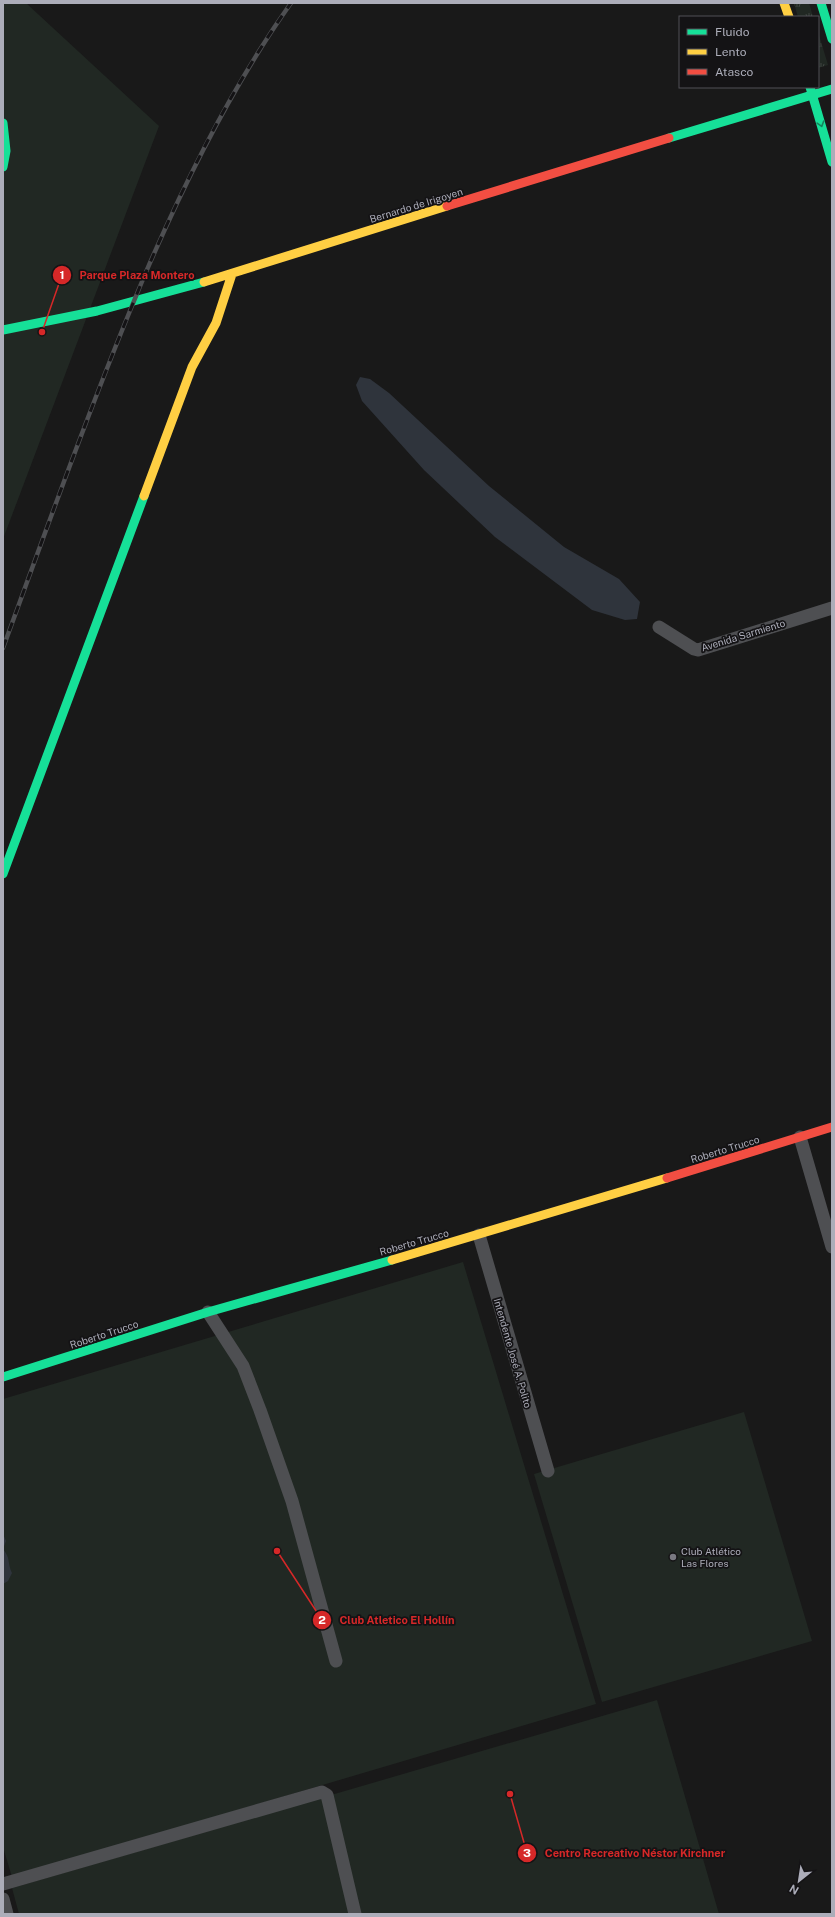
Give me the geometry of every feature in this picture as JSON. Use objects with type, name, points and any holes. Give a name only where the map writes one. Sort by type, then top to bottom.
[{"type":"street","points":[[784,3],[789,16]]},
{"type":"street","points":[[821,3],[832,39]]},
{"type":"street","name":"Bernardo de Irigoyen","points":[[3,330],[53,322],[134,302],[232,274],[811,91],[832,89]]},
{"type":"street","points":[[811,91],[832,162]]},
{"type":"street","points":[[3,123],[6,151],[3,167]]},
{"type":"street","points":[[3,874],[192,367],[216,323],[232,274]]},
{"type":"street","name":"Avenida Sarmiento","points":[[659,627],[698,650],[832,608]]},
{"type":"street","name":"Roberto Trucco","points":[[3,1377],[208,1312],[479,1235],[832,1127]]},
{"type":"street","points":[[800,1137],[832,1247]]},
{"type":"street","name":"Intendente José A. Polito","points":[[479,1235],[548,1471]]},
{"type":"street","points":[[208,1312],[243,1366],[260,1410],[292,1501],[336,1661]]},
{"type":"street","points":[[3,1884],[322,1792],[327,1795],[355,1914]]},
{"type":"street","points":[[3,1899],[8,1914]]},
{"type":"green space","points":[[3,3],[26,3],[159,126],[3,539]]},
{"type":"green space","points":[[794,3],[809,3],[813,16],[798,16]]},
{"type":"green space","points":[[819,35],[828,65],[819,68]]},
{"type":"green space","points":[[463,1262],[596,1704],[12,1877],[3,1847],[3,1399]]},
{"type":"green space","name":"Club Atlético Las Flores","points":[[744,1412],[812,1641],[602,1702],[534,1474]]},
{"type":"green space","points":[[657,1700],[719,1914],[19,1914],[12,1888]]},
{"type":"shaded area","points":[[360,377],[370,379],[389,393],[489,486],[564,547],[619,579],[640,602],[637,619],[625,620],[592,610],[495,537],[424,470],[362,401],[356,385]]},
{"type":"shaded area","points":[[3,1534],[6,1541],[3,1549]]},
{"type":"shaded area","points":[[3,1549],[7,1555],[12,1573],[8,1581],[3,1584]]},
{"type":"railway","points":[[3,648],[90,412],[161,237],[211,134],[249,67],[291,3]]},
{"type":"traffic: fast","points":[[821,3],[832,39]]},
{"type":"traffic: fast","points":[[810,88],[832,162]]},
{"type":"traffic: fast","points":[[669,138],[832,89]]},
{"type":"traffic: fast","points":[[3,123],[6,151],[3,167]]},
{"type":"traffic: fast","points":[[3,330],[97,311],[204,282]]},
{"type":"traffic: fast","points":[[3,874],[144,496]]},
{"type":"traffic: fast","points":[[3,1377],[208,1312],[392,1260]]},
{"type":"traffic: slow","points":[[784,3],[789,16]]},
{"type":"traffic: slow","points":[[204,282],[447,206]]},
{"type":"traffic: slow","points":[[144,496],[192,367],[216,323],[232,274]]},
{"type":"traffic: slow","points":[[392,1260],[667,1178]]},
{"type":"traffic: jam","points":[[447,206],[669,138]]},
{"type":"traffic: jam","points":[[667,1178],[832,1127]]},
{"type":"place","name":"Parque Plaza Montero","points":[[42,332]]},
{"type":"place","name":"Club Atletico El Hollín","points":[[277,1551]]},
{"type":"place","name":"Club Atlético Las Flores","points":[[673,1557]]},
{"type":"place","name":"Centro Recreativo Néstor Kirchner","points":[[510,1794]]}]
